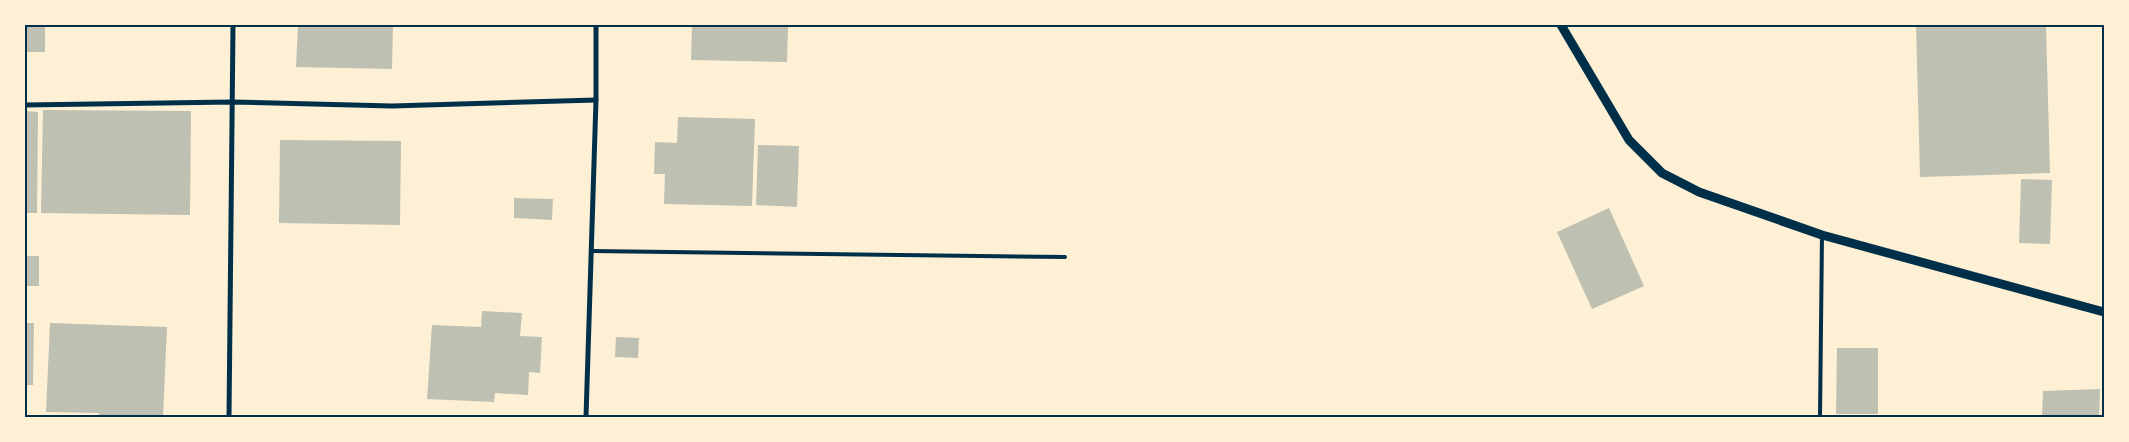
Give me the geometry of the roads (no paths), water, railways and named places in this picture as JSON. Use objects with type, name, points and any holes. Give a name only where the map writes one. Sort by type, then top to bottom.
[{"type":"street","points":[[229,417],[233,25]]},
{"type":"street","points":[[586,417],[596,100],[596,25]]},
{"type":"street","points":[[1561,25],[1629,140],[1662,173],[1699,192],[1822,235],[2104,312]]},
{"type":"street","points":[[25,105],[232,102],[392,106],[596,100]]},
{"type":"lane","points":[[1820,417],[1822,235]]},
{"type":"lane","points":[[592,251],[1065,257]]}]
